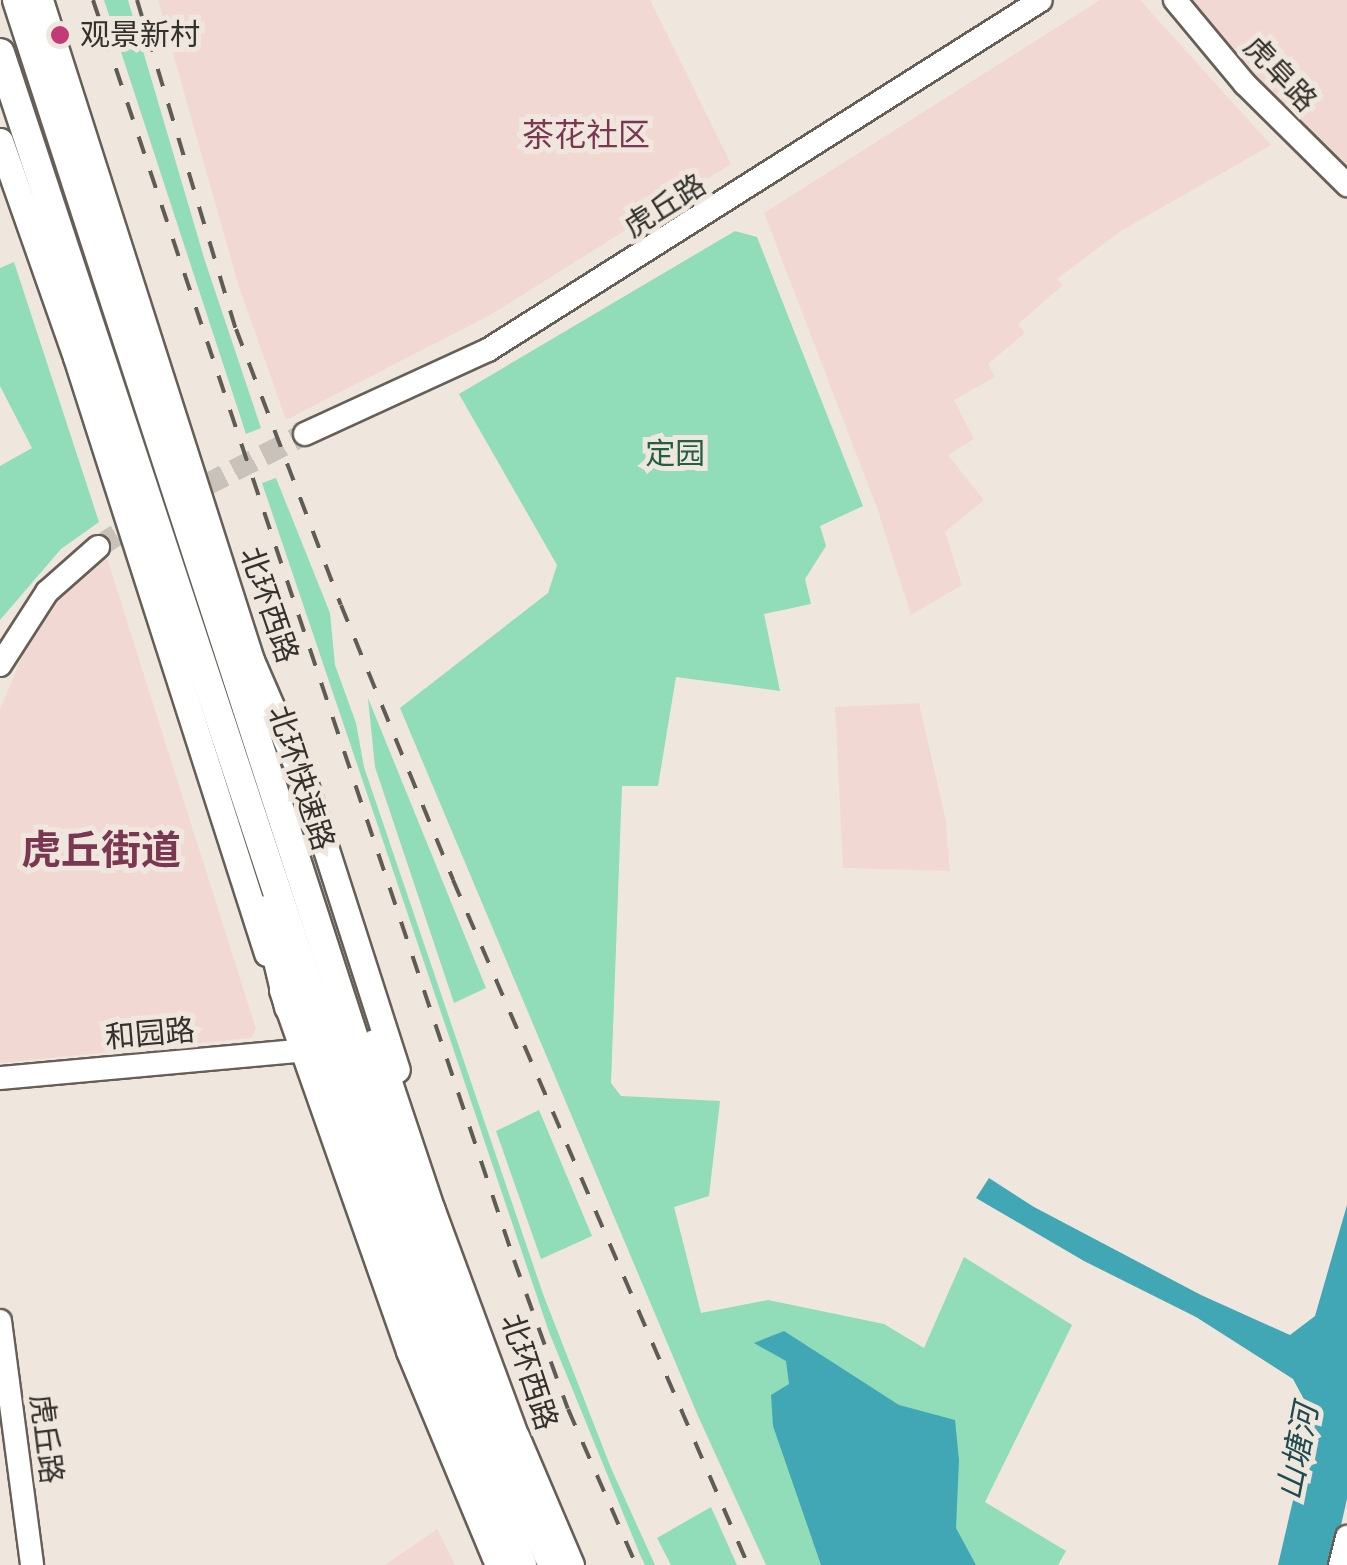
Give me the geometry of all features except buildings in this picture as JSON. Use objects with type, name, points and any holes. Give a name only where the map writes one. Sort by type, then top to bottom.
[{"type":"highway","name":"北环快速路","points":[[17,0],[238,691],[412,1259],[554,1565]]},
{"type":"highway","name":"北环快速路","points":[[0,53],[176,576],[522,1565]]},
{"type":"highway","points":[[0,72],[18,110]]},
{"type":"highway","points":[[176,576],[202,704],[272,932],[290,1007]]},
{"type":"highway","points":[[238,691],[298,810],[431,1211],[522,1456]]},
{"type":"main road","name":"北环西路","points":[[40,0],[251,660],[305,784],[522,1456],[571,1565]]},
{"type":"main road","name":"虎丘路","points":[[305,434],[488,350],[1041,0]]},
{"type":"main road","name":"虎阜路","points":[[1175,0],[1245,84],[1347,186]]},
{"type":"main road","points":[[0,141],[76,357],[259,935],[290,1007],[410,1352],[498,1565]]},
{"type":"main road","points":[[0,665],[46,592],[98,547]]},
{"type":"main road","name":"和园路","points":[[0,1078],[305,1050]]},
{"type":"main road","name":"虎丘路","points":[[0,1321],[32,1565]]},
{"type":"main road","points":[[1340,1565],[1347,1536]]},
{"type":"shaded area","points":[[158,0],[650,0],[731,164],[492,314],[286,420],[238,284]]},
{"type":"shaded area","points":[[1100,0],[1140,0],[1271,145],[1121,231],[1057,279],[1063,285],[1018,324],[1025,333],[988,364],[995,377],[954,400],[974,439],[948,455],[984,500],[945,532],[962,585],[911,615],[877,508],[764,213]]},
{"type":"shaded area","points":[[1189,0],[1347,0],[1347,167],[1296,122]]},
{"type":"shaded area","points":[[107,558],[256,1029],[251,1038],[0,1063],[0,709],[34,629],[65,592]]},
{"type":"shaded area","points":[[919,703],[946,821],[950,871],[843,868],[835,707]]},
{"type":"shaded area","points":[[437,1529],[455,1565],[385,1565]]},
{"type":"green space","points":[[104,0],[128,0],[205,261],[261,428],[246,434]]},
{"type":"green space","name":"定园","points":[[735,231],[757,237],[863,506],[820,526],[826,546],[805,579],[811,604],[764,614],[780,691],[676,677],[658,786],[622,786],[611,1083],[621,1096],[720,1101],[709,1196],[674,1207],[701,1313],[768,1300],[884,1324],[924,1348],[964,1257],[1072,1325],[985,1502],[1066,1551],[1058,1565],[766,1565],[698,1416],[400,708],[548,593],[557,565],[459,394]]},
{"type":"green space","points":[[14,262],[99,522],[61,549],[0,620],[0,466],[32,448],[0,386],[0,268]]},
{"type":"green space","points":[[276,478],[330,613],[335,665],[356,723],[364,767],[543,1294],[611,1468],[655,1565],[645,1565],[641,1557],[549,1332],[262,483]]},
{"type":"green space","points":[[368,698],[486,988],[454,1003],[375,767]]},
{"type":"green space","points":[[539,1110],[592,1236],[541,1259],[496,1131]]},
{"type":"green space","points":[[711,1507],[737,1565],[671,1565],[657,1538]]},
{"type":"water","points":[[989,1178],[1034,1207],[1201,1295],[1290,1335],[1315,1316],[1347,1205],[1347,1499],[1332,1565],[1278,1565],[1310,1427],[1307,1405],[1293,1379],[1196,1317],[1084,1261],[976,1198]]},
{"type":"water","points":[[784,1331],[899,1405],[955,1420],[959,1460],[956,1528],[976,1565],[821,1565],[773,1426],[771,1395],[789,1384],[786,1361],[754,1343]]},
{"type":"tunnel","points":[[98,547],[146,516],[305,434]]},
{"type":"railway","points":[[93,0],[514,1260],[568,1409],[636,1565]]},
{"type":"railway","points":[[137,0],[236,329],[341,605],[453,880],[748,1565]]},
{"type":"place","name":"观景新村","points":[[60,35]]},
{"type":"district","name":"茶花社区","points":[[586,135]]},
{"type":"district","name":"虎丘街道","points":[[101,851]]},
{"type":"water label","name":"山塘河","points":[[1298,1452]]}]
